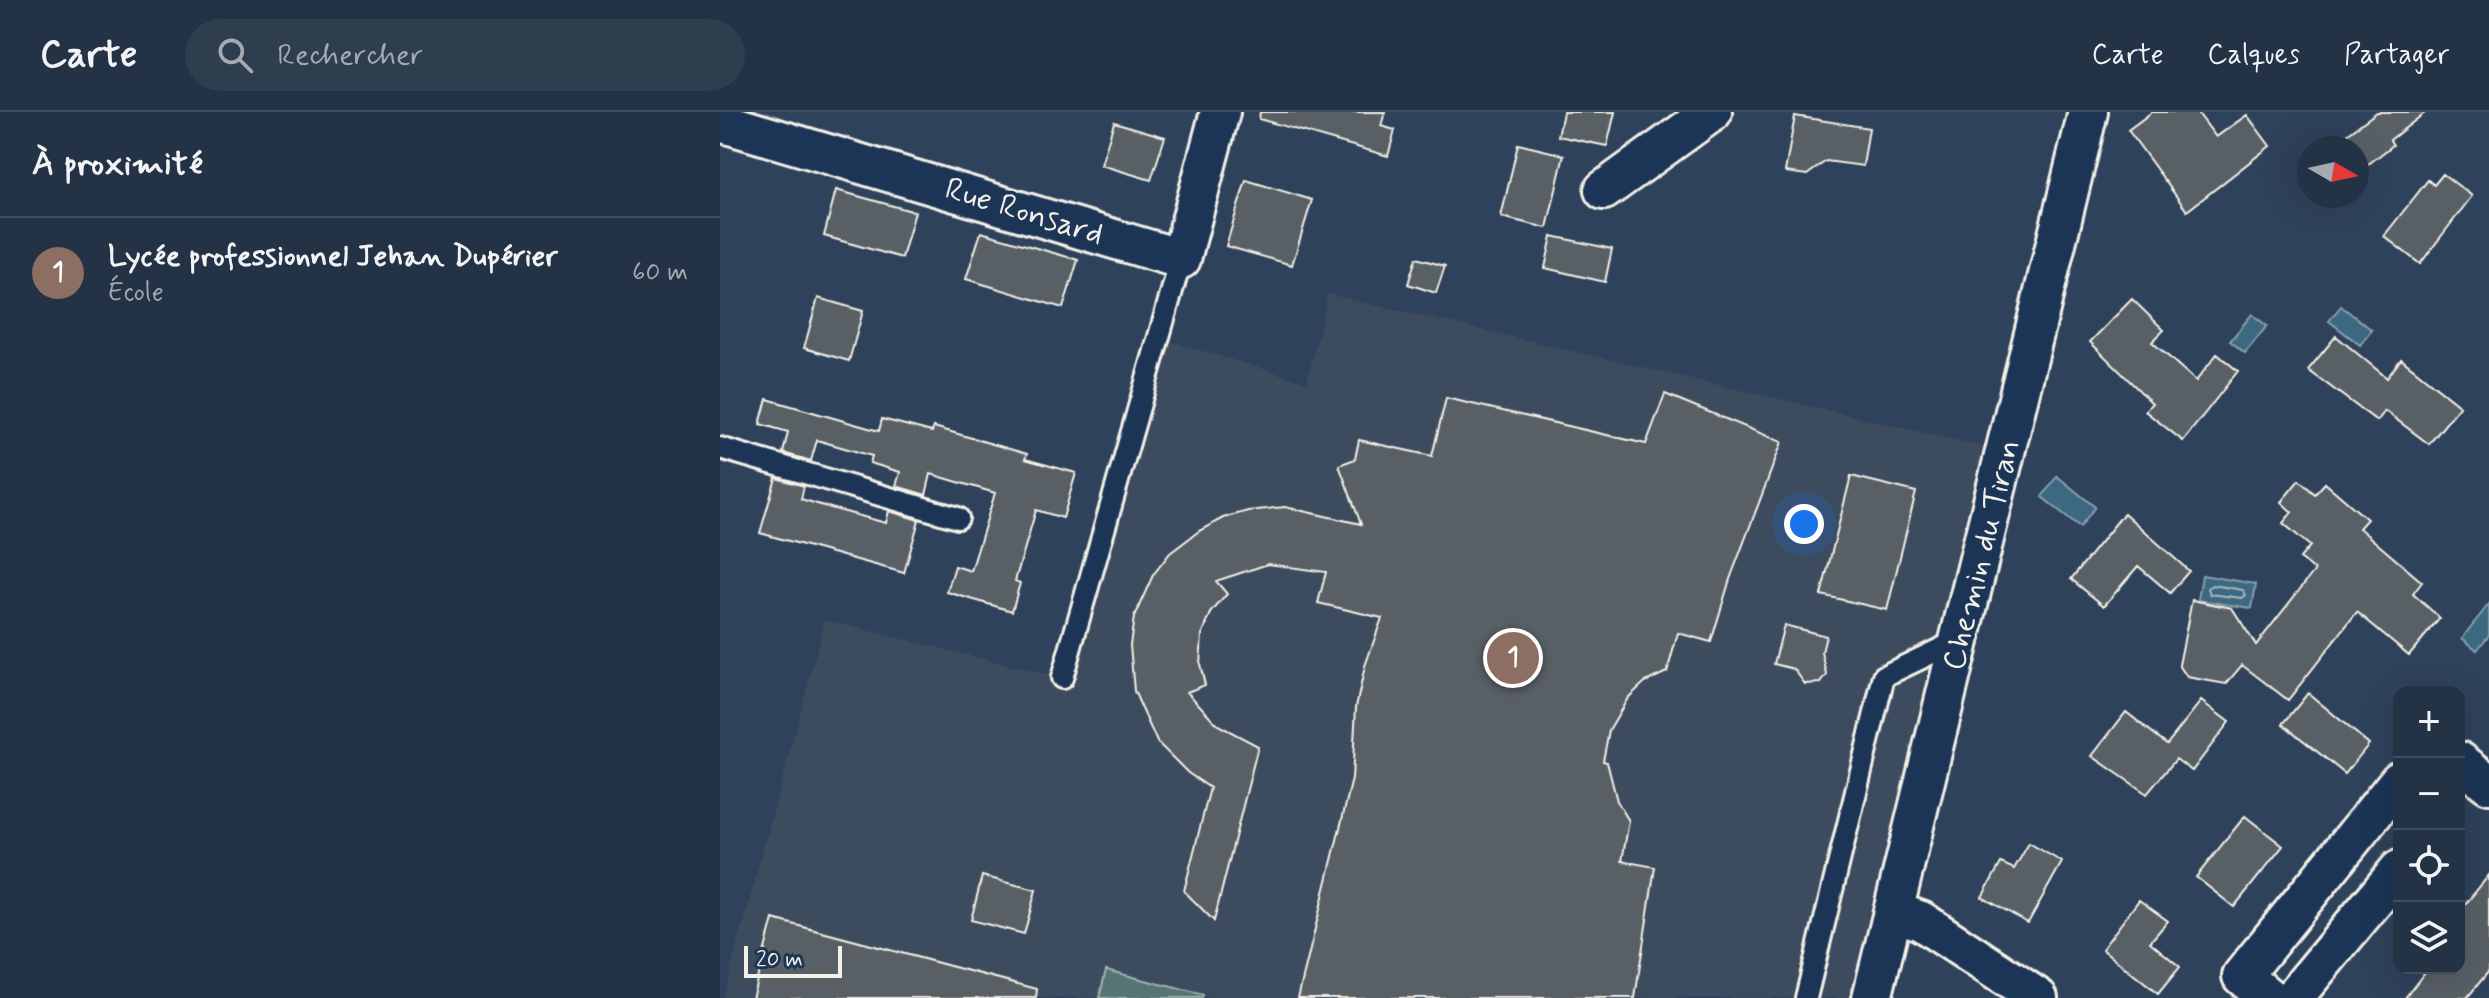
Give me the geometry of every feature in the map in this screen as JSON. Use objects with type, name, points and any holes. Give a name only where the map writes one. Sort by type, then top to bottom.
[{"type":"street","points":[[1181,259],[1220,112]]},
{"type":"street","points":[[1604,190],[1712,112]]},
{"type":"street","name":"Chemin du Tiran","points":[[1872,998],[1963,639],[2088,112]]},
{"type":"street","name":"Rue Ronsard","points":[[720,122],[1181,259]]},
{"type":"street","points":[[2269,998],[2242,976],[2393,788]]},
{"type":"street","points":[[2293,998],[2393,877]]},
{"type":"street","points":[[1895,912],[1921,921],[2038,998]]},
{"type":"lane","points":[[1062,678],[1181,259]]},
{"type":"lane","points":[[720,448],[958,518]]},
{"type":"lane","points":[[1806,998],[1884,676],[1963,639]]},
{"type":"shaded area","points":[[1328,294],[2007,452],[1872,998],[723,998],[825,620],[1062,678],[1159,338],[1307,382]]},
{"type":"green space","points":[[1106,970],[1203,995],[1202,998],[1099,998]]},
{"type":"water","points":[[2341,306],[2372,330],[2360,345],[2329,321]]},
{"type":"water","points":[[2252,314],[2267,326],[2245,353],[2230,341]]},
{"type":"water","points":[[2057,476],[2095,507],[2080,527],[2042,497]]},
{"type":"water","points":[[2202,575],[2256,584],[2252,608],[2198,600]]},
{"type":"water","points":[[2489,604],[2489,635],[2477,650],[2462,638]]},
{"type":"building","points":[[1260,112],[1385,112],[1381,126],[1395,130],[1388,156],[1259,119]]},
{"type":"building","points":[[1563,112],[1615,112],[1607,146],[1558,136]]},
{"type":"building","points":[[2152,112],[2197,112],[2216,137],[2247,115],[2270,146],[2187,211],[2128,130]]},
{"type":"building","points":[[2377,112],[2426,112],[2390,140],[2393,145],[2369,164],[2369,136],[2344,136]]},
{"type":"building","points":[[1795,116],[1869,128],[1863,166],[1826,161],[1807,175],[1785,172]]},
{"type":"building","points":[[1114,122],[1165,137],[1151,180],[1101,165]]},
{"type":"building","points":[[1518,144],[1564,155],[1547,228],[1501,217]]},
{"type":"building","points":[[2443,174],[2472,196],[2420,264],[2384,236],[2428,180],[2434,185]]},
{"type":"building","points":[[1246,180],[1312,200],[1292,265],[1226,246]]},
{"type":"building","points":[[836,190],[915,212],[902,258],[824,236]]},
{"type":"building","points":[[981,232],[1078,260],[1063,308],[966,279]]},
{"type":"building","points":[[1552,236],[1612,249],[1605,282],[1545,268]]},
{"type":"building","points":[[1416,258],[1445,266],[1436,293],[1408,284]]},
{"type":"building","points":[[818,298],[863,311],[849,361],[804,348]]},
{"type":"building","points":[[2132,299],[2164,330],[2152,342],[2196,381],[2217,354],[2238,371],[2183,441],[2145,411],[2152,403],[2090,342]]},
{"type":"building","points":[[2336,336],[2387,378],[2401,359],[2460,406],[2429,444],[2385,411],[2377,421],[2308,370]]},
{"type":"building","points":[[1665,394],[1782,442],[1730,579],[1711,642],[1678,633],[1667,672],[1645,682],[1628,698],[1609,730],[1603,761],[1607,762],[1617,801],[1629,821],[1622,861],[1655,867],[1635,998],[1298,998],[1352,779],[1356,707],[1365,666],[1382,618],[1318,603],[1326,572],[1268,564],[1216,581],[1227,594],[1211,613],[1202,635],[1200,664],[1205,685],[1187,692],[1218,725],[1258,746],[1214,921],[1184,891],[1210,788],[1188,773],[1157,742],[1134,691],[1130,645],[1134,617],[1153,575],[1170,553],[1199,531],[1223,518],[1248,511],[1285,507],[1361,524],[1339,465],[1355,459],[1359,440],[1432,456],[1446,398],[1646,444]]},
{"type":"building","points":[[767,399],[879,431],[882,419],[932,432],[934,427],[1027,454],[1025,459],[1076,473],[1063,518],[1036,510],[1015,581],[1020,583],[1012,611],[947,592],[955,566],[971,571],[995,493],[931,474],[926,495],[896,486],[900,472],[870,463],[872,456],[817,440],[811,461],[783,453],[788,432],[760,424]]},
{"type":"building","points":[[1851,476],[1916,492],[1887,610],[1821,595]]},
{"type":"building","points":[[776,478],[804,486],[801,499],[827,507],[886,523],[889,511],[919,520],[904,573],[760,533]]},
{"type":"building","points":[[2299,480],[2315,494],[2325,483],[2367,519],[2359,528],[2422,582],[2413,594],[2440,618],[2409,655],[2357,612],[2288,700],[2242,665],[2226,684],[2187,677],[2179,665],[2192,600],[2232,608],[2256,645],[2315,570],[2300,558],[2310,546],[2283,523],[2292,512],[2281,502]]},
{"type":"building","points":[[2124,513],[2189,571],[2170,593],[2138,566],[2104,606],[2071,579]]},
{"type":"building","points":[[1784,625],[1826,636],[1822,652],[1827,675],[1821,683],[1805,684],[1794,669],[1774,664]]},
{"type":"building","points":[[2308,693],[2369,744],[2345,774],[2283,724]]},
{"type":"building","points":[[2201,701],[2229,722],[2192,771],[2176,759],[2147,794],[2092,756],[2126,712],[2167,744]]},
{"type":"building","points":[[2245,816],[2283,846],[2234,907],[2196,877]]},
{"type":"building","points":[[2029,843],[2062,862],[2028,923],[1982,897],[2001,863],[2014,869]]},
{"type":"building","points":[[2489,875],[2489,971],[2467,998],[2405,998],[2423,974],[2465,974],[2465,905]]},
{"type":"building","points":[[982,876],[1036,890],[1024,934],[971,920]]},
{"type":"building","points":[[2139,900],[2168,921],[2150,942],[2180,967],[2158,994],[2102,949]]},
{"type":"building","points":[[773,919],[1037,989],[1036,998],[752,998]]},
{"type":"place","name":"Lycée professionnel Jehan Dupérier","points":[[1513,658]]}]
